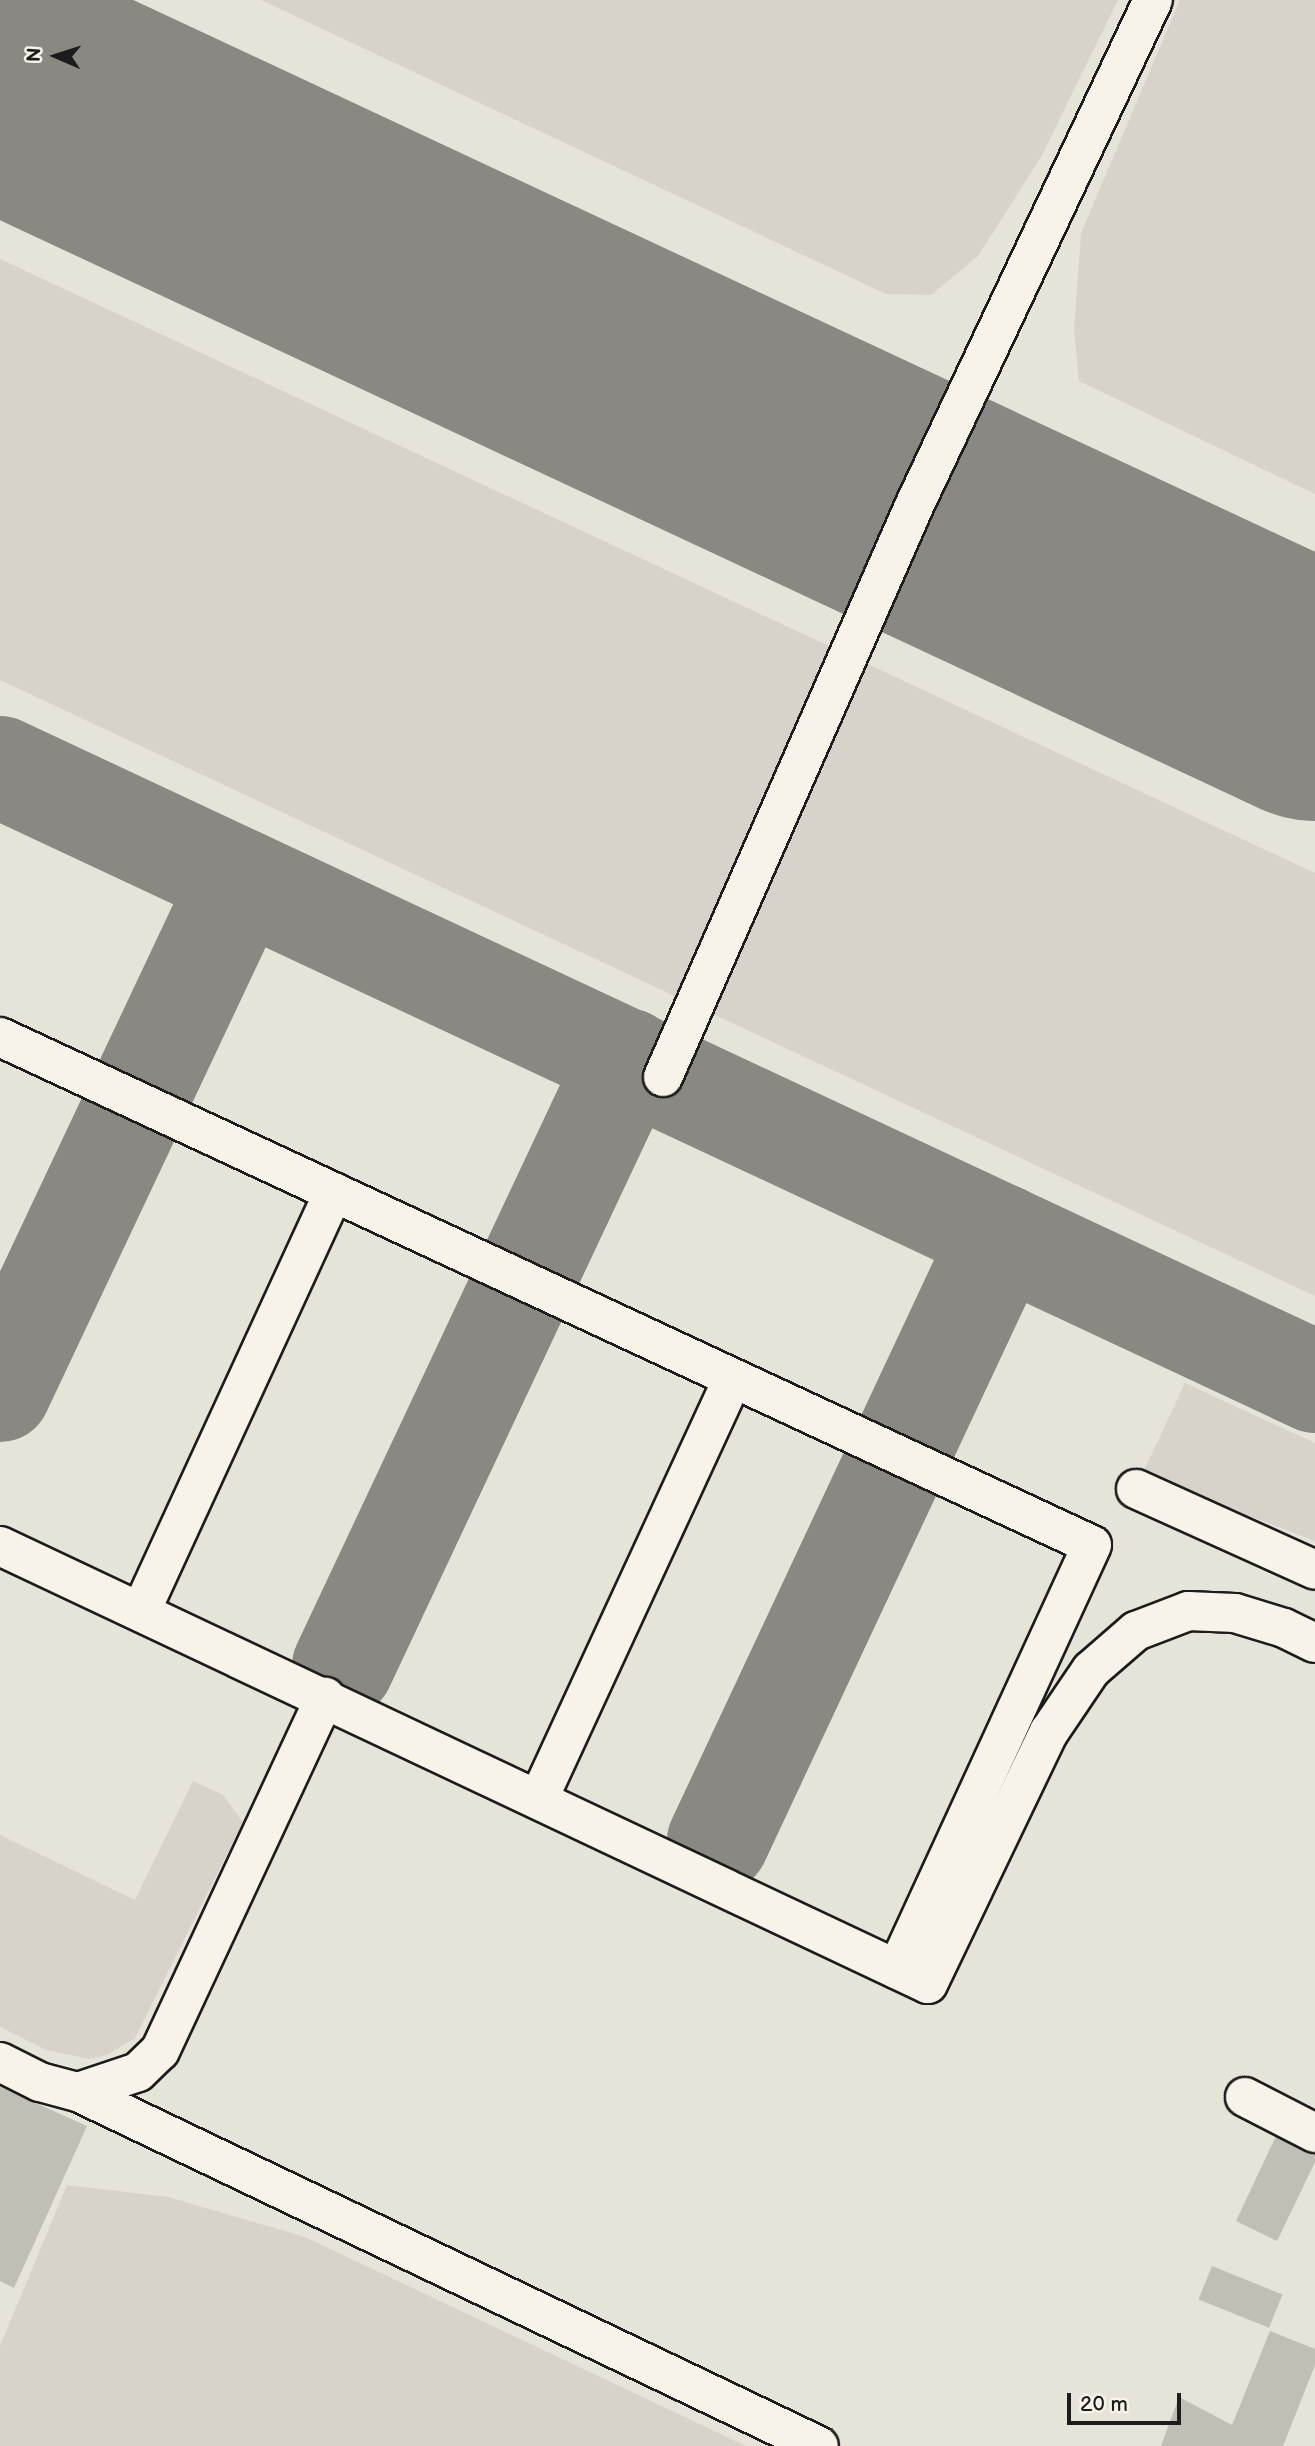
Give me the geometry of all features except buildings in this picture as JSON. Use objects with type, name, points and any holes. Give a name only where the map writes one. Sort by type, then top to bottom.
[{"type":"lane","points":[[663,1077],[915,504],[1153,0]]},
{"type":"lane","points":[[0,1037],[1092,1545],[897,1969]]},
{"type":"lane","points":[[141,1611],[334,1192]]},
{"type":"lane","points":[[539,1798],[733,1379]]},
{"type":"lane","points":[[1136,1489],[1315,1570]]},
{"type":"lane","points":[[0,1546],[929,1984],[1049,1732],[1091,1670],[1136,1630],[1188,1611],[1235,1613],[1284,1628],[1315,1643]]},
{"type":"lane","points":[[78,2092],[138,2073],[160,2051],[325,1697]]},
{"type":"lane","points":[[0,2062],[40,2082],[78,2092],[819,2446]]},
{"type":"lane","points":[[1245,2097],[1315,2133]]},
{"type":"shaded area","points":[[0,0],[1315,0],[1315,2446],[0,2446]]},
{"type":"shaded area","points":[[261,0],[1118,0],[1041,157],[978,256],[931,295],[886,294]]},
{"type":"shaded area","points":[[1180,0],[1315,0],[1315,494],[1079,381],[1074,330],[1081,233]]},
{"type":"shaded area","points":[[0,259],[1315,873],[1315,1296],[0,680]]},
{"type":"shaded area","points":[[1185,1383],[1315,1443],[1315,1541],[1142,1475]]},
{"type":"shaded area","points":[[193,1781],[223,1795],[243,1822],[135,2038],[107,2055],[90,2059],[46,2050],[0,2027],[0,1835],[135,1900]]},
{"type":"shaded area","points":[[67,2185],[168,2197],[305,2237],[746,2446],[0,2446],[0,2346]]},
{"type":"taxiway","points":[[0,767],[1315,1382]]},
{"type":"taxiway","points":[[0,1391],[241,880]]},
{"type":"taxiway","points":[[343,1666],[628,1060]]},
{"type":"taxiway","points":[[718,1841],[1002,1235]]},
{"type":"runway","points":[[0,79],[1315,693]]}]
